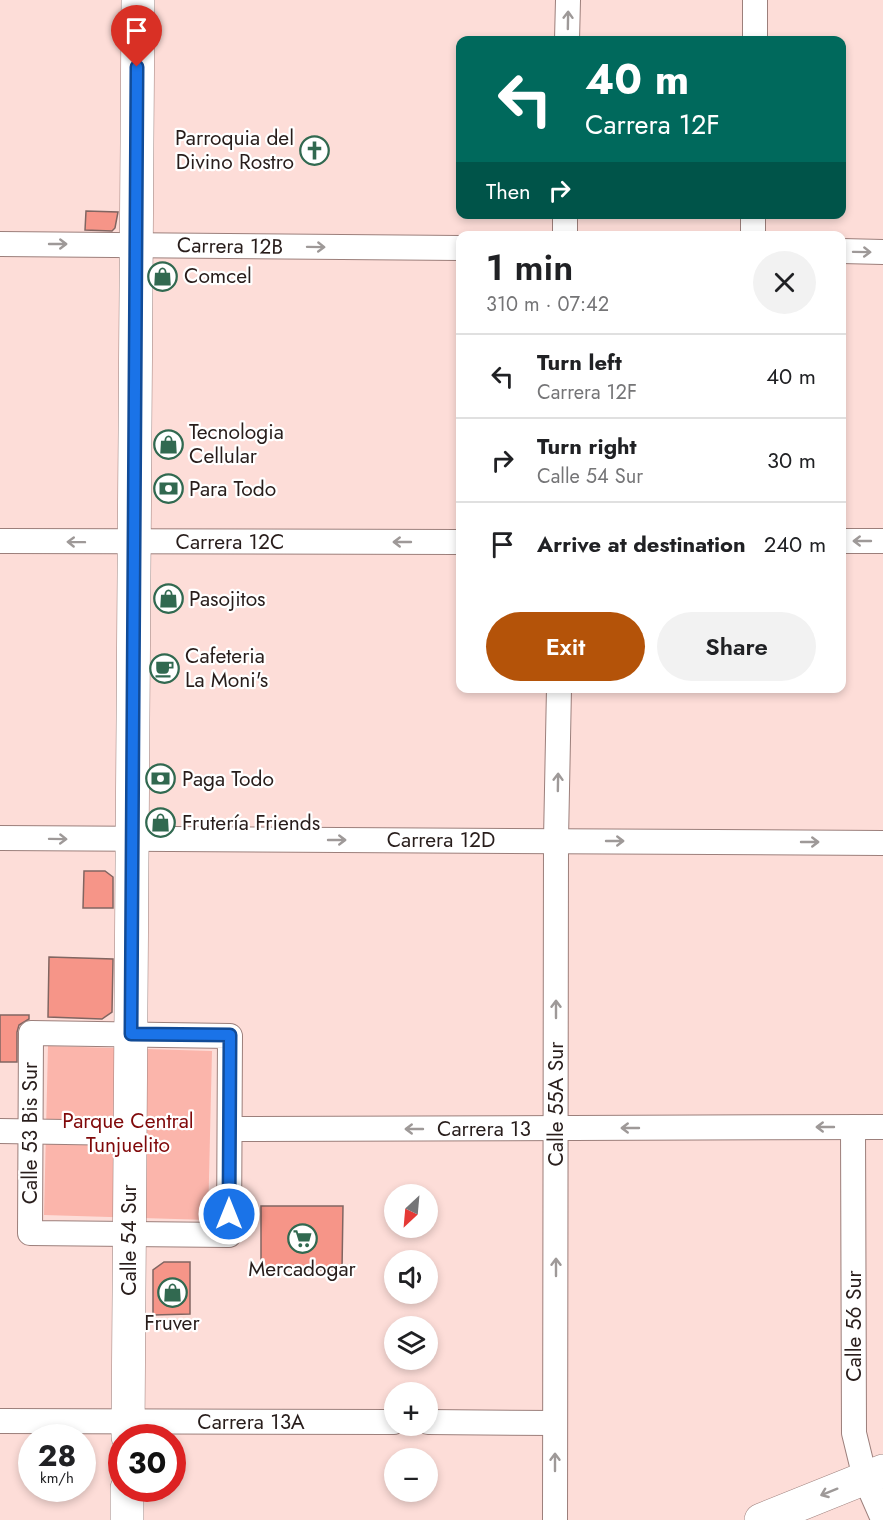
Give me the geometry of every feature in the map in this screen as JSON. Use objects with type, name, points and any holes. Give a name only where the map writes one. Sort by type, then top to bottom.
[{"type":"street","name":"Calle 54 Sur","points":[[128,1424],[138,0]]},
{"type":"street","points":[[567,36],[568,0]]},
{"type":"street","points":[[755,0],[755,36]]},
{"type":"street","name":"Carrera 12B","points":[[0,244],[456,248]]},
{"type":"street","points":[[846,251],[883,252]]},
{"type":"street","name":"Carrera 12C","points":[[0,541],[456,542]]},
{"type":"street","points":[[846,541],[883,541]]},
{"type":"street","name":"Calle 55A Sur","points":[[555,1520],[556,840],[559,693]]},
{"type":"street","name":"Carrera 12D","points":[[0,838],[883,843]]},
{"type":"street","name":"Calle 53 Bis Sur","points":[[129,1234],[30,1233],[30,1132],[31,1033],[131,1034]]},
{"type":"street","points":[[129,1234],[229,1235],[230,1035],[131,1034]]},
{"type":"street","name":"Calle 56 Sur","points":[[854,1127],[854,1433],[874,1474],[883,1520]]},
{"type":"street","name":"Carrera 13","points":[[230,1129],[883,1127]]},
{"type":"street","points":[[0,1131],[130,1133]]},
{"type":"street","name":"Carrera 13A","points":[[0,1421],[108,1428]]},
{"type":"street","name":"Carrera 13A","points":[[186,1427],[384,1422]]},
{"type":"street","points":[[438,1422],[555,1423]]},
{"type":"street","points":[[761,1520],[874,1474]]},
{"type":"street","points":[[127,1502],[127,1520]]},
{"type":"green space","name":"Parque Central Tunjuelito","points":[[48,1046],[212,1051],[208,1220],[44,1215]]},
{"type":"building","points":[[86,211],[118,212],[115,228],[112,231],[85,230]]},
{"type":"building","points":[[84,871],[105,871],[113,877],[113,908],[83,908]]},
{"type":"building","points":[[49,957],[113,959],[112,1012],[102,1019],[48,1017]]},
{"type":"building","points":[[0,1015],[29,1015],[29,1019],[19,1025],[17,1032],[17,1062],[0,1062]]},
{"type":"building","name":"Mercadogar","points":[[261,1206],[343,1206],[342,1270],[261,1269]]},
{"type":"building","name":"Fruver","points":[[164,1262],[190,1262],[190,1314],[153,1315],[153,1270]]},
{"type":"place","name":"Parroquia del Divino Rostro","points":[[315,150]]},
{"type":"place","name":"Comcel","points":[[163,276]]},
{"type":"place","name":"Tecnologia Cellular","points":[[168,444]]},
{"type":"place","name":"Para Todo","points":[[168,489]]},
{"type":"place","name":"Pasojitos","points":[[168,599]]},
{"type":"place","name":"Cafeteria La Moni's","points":[[164,668]]},
{"type":"place","name":"Paga Todo","points":[[161,779]]},
{"type":"place","name":"Frutería Friends","points":[[161,823]]},
{"type":"place","name":"Mercadogar","points":[[302,1238]]},
{"type":"place","name":"Fruver","points":[[172,1292]]},
{"type":"route","points":[[137,67],[131,1034],[230,1035],[229,1214]]}]
